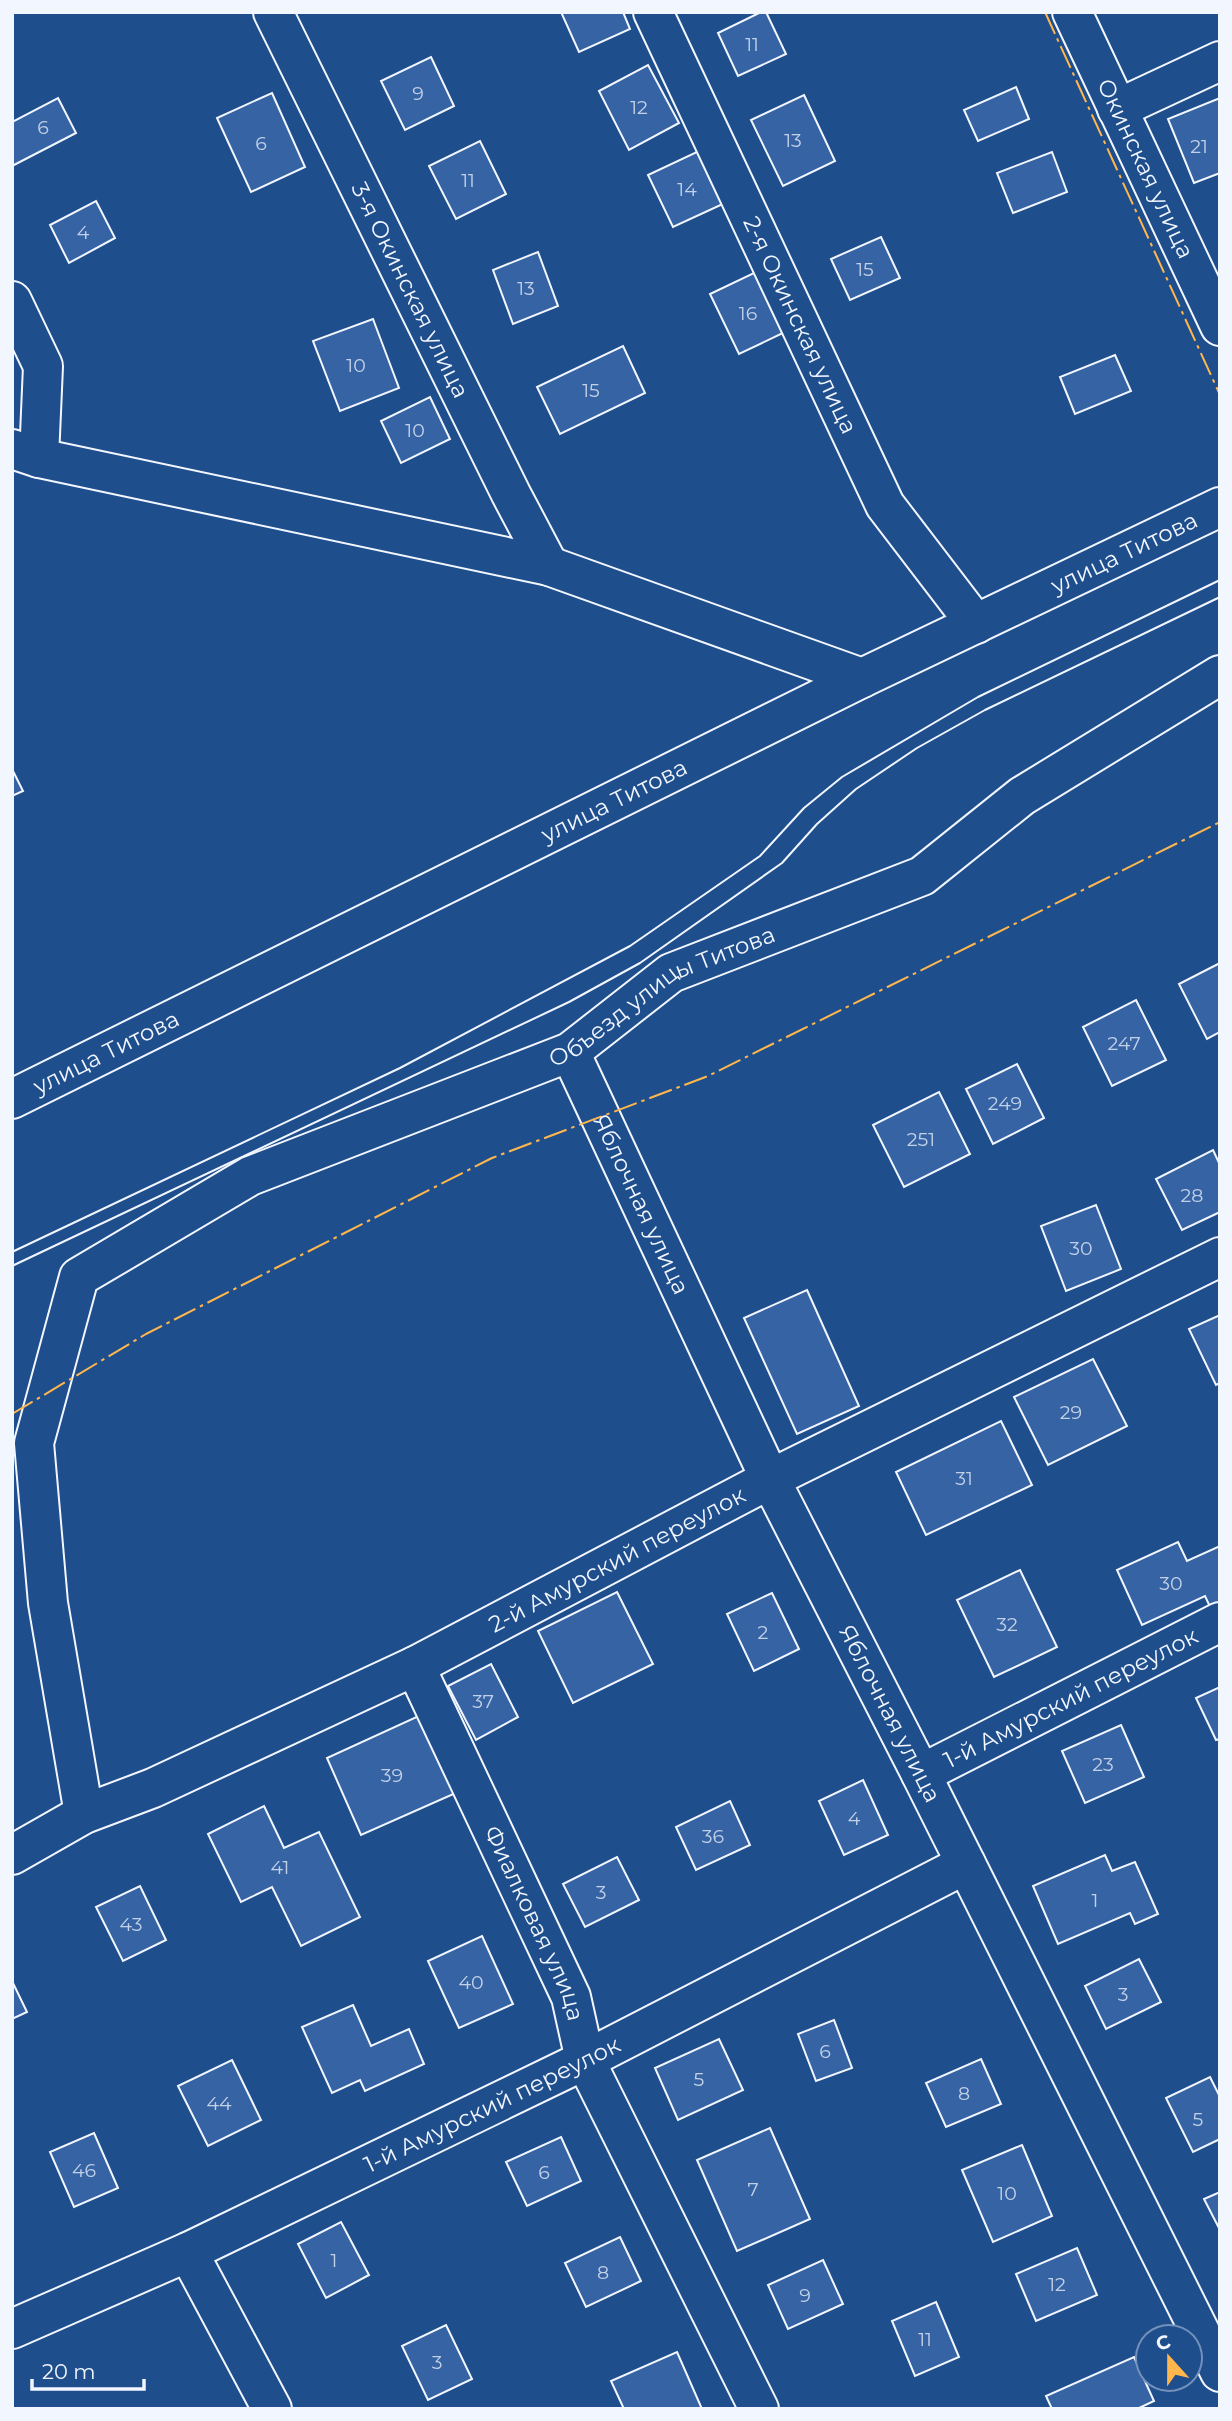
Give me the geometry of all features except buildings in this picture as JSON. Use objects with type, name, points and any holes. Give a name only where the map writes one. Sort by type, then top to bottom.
[{"type":"street","name":"3-я Окинская улица","points":[[272,12],[549,566]]},
{"type":"street","name":"2-я Окинская улица","points":[[653,12],[886,505],[976,624]]},
{"type":"street","name":"Окинская улица","points":[[1072,12],[1220,326]]},
{"type":"street","points":[[1117,109],[1220,61]]},
{"type":"street","points":[[12,301],[43,366],[26,454],[549,566],[862,678]]},
{"type":"street","name":"улица Титова","points":[[12,1099],[862,678],[1220,507]]},
{"type":"street","name":"Объезд улицы Титова","points":[[84,1814],[48,1604],[34,1443],[79,1277],[250,1176],[569,1052],[671,973],[922,876],[1022,796],[1220,675]]},
{"type":"street","name":"Яблочная улица","points":[[569,1052],[769,1479],[921,1774],[1220,2372]]},
{"type":"street","name":"2-й Амурский переулок","points":[[12,1855],[84,1814],[153,1788],[415,1666],[769,1479],[1220,1257]]},
{"type":"street","name":"1-й Амурский переулок","points":[[921,1774],[1220,1622]]},
{"type":"street","name":"Фиалковая улица","points":[[415,1666],[571,1997],[585,2060],[759,2409]]},
{"type":"street","name":"1-й Амурский переулок","points":[[12,2329],[188,2252],[585,2060],[966,1864]]},
{"type":"street","points":[[188,2252],[272,2409]]},
{"type":"tram line","points":[[12,1252],[400,1068],[630,946],[760,856],[804,808],[842,777],[978,697],[1220,580]]},
{"type":"tram line","points":[[12,1266],[569,1002],[640,963],[782,863],[817,824],[856,789],[917,748],[985,710],[1220,597]]},
{"type":"power","points":[[1045,12],[1220,395]]},
{"type":"power","points":[[12,1414],[146,1334],[492,1158],[708,1076],[1220,822]]}]
